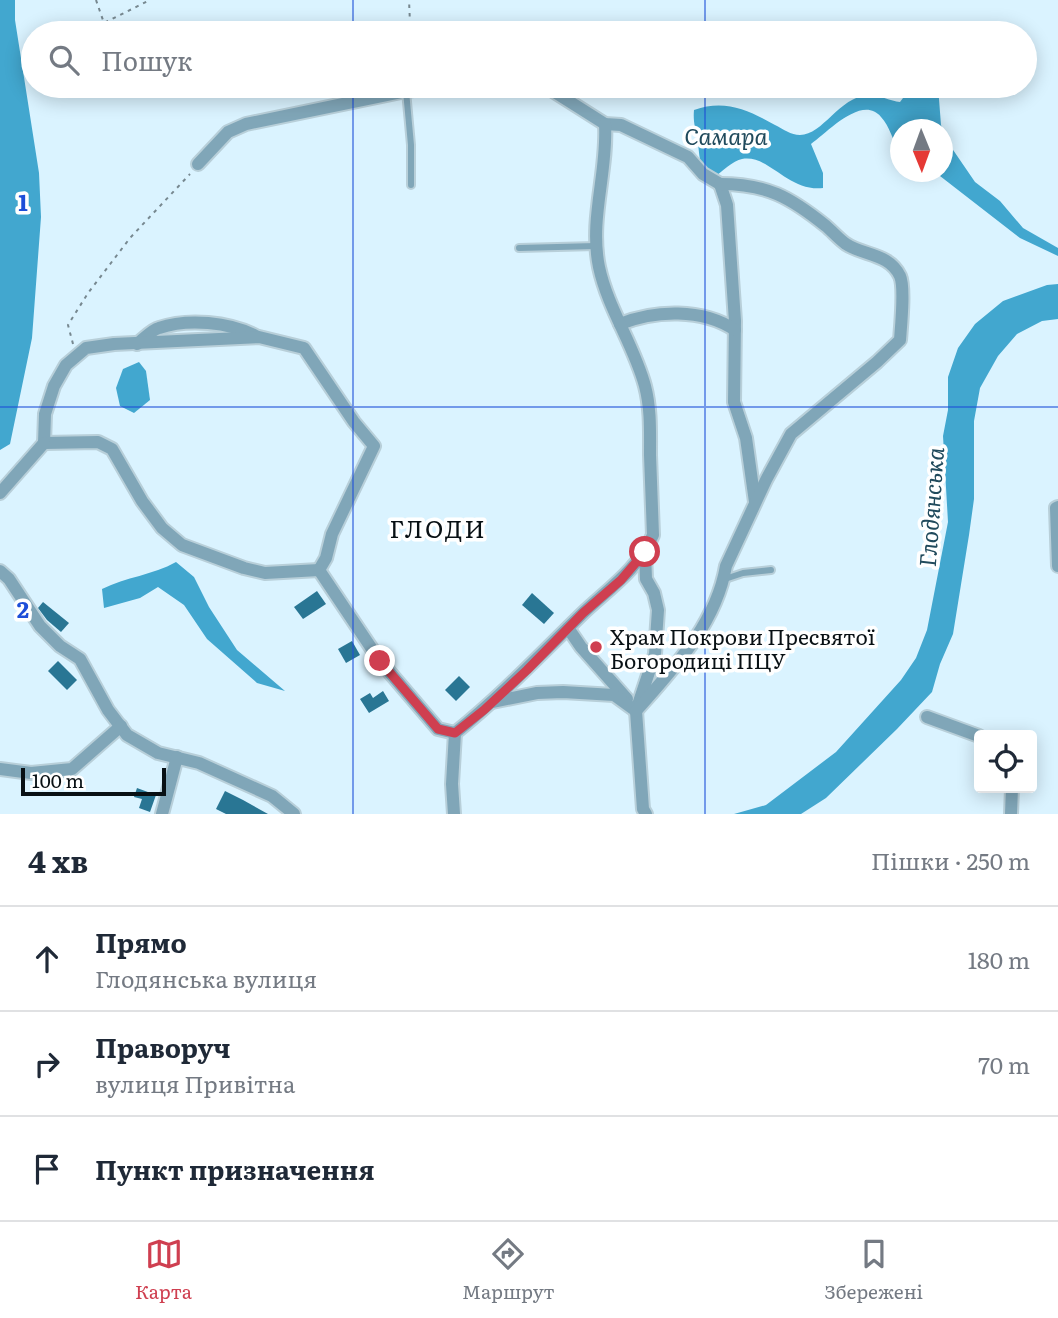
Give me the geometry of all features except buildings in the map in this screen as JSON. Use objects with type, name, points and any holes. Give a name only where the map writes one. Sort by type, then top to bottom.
[{"type":"street","points":[[198,164],[228,132],[246,124],[368,98]]},
{"type":"street","points":[[564,98],[605,124],[621,125],[688,158],[703,174],[720,184],[746,184],[772,191],[794,202],[848,245],[882,257],[900,276],[900,340],[791,434],[755,502],[726,566],[708,620],[671,671],[636,711]]},
{"type":"street","points":[[454,814],[452,784],[455,733],[492,702],[621,580],[645,552],[653,535],[650,408],[645,384],[599,266],[600,184],[607,147],[605,124]]},
{"type":"street","points":[[720,184],[727,205],[734,330],[734,402],[746,438],[755,502]]},
{"type":"street","points":[[620,324],[638,317],[675,313],[723,322],[734,330]]},
{"type":"street","points":[[0,493],[44,443],[45,414],[54,386],[66,365],[86,348],[114,344],[259,337],[303,348],[354,422],[374,446],[332,534],[326,558],[319,570]]},
{"type":"street","points":[[44,443],[98,442],[112,449],[142,501],[162,528],[182,545],[265,573],[319,570]]},
{"type":"street","points":[[1058,507],[1055,524],[1058,566]]},
{"type":"street","points":[[645,552],[646,579],[654,593],[658,610],[655,654],[636,711],[642,799],[646,814]]},
{"type":"street","points":[[319,570],[380,661],[438,729],[455,733]]},
{"type":"street","points":[[0,571],[9,579],[40,626],[60,646],[80,659],[108,710],[127,735],[159,753],[199,763],[272,796],[294,814]]},
{"type":"street","points":[[568,628],[636,711]]},
{"type":"street","points":[[492,702],[537,693],[614,695],[636,711]]},
{"type":"street","points":[[927,718],[974,734]]},
{"type":"street","points":[[0,769],[31,773],[72,769],[121,726]]},
{"type":"street","points":[[162,814],[177,757]]},
{"type":"street","points":[[1011,814],[1012,793]]},
{"type":"lane","points":[[407,98],[411,185]]},
{"type":"lane","points":[[519,248],[598,246]]},
{"type":"lane","points":[[723,579],[743,573],[771,570]]},
{"type":"path","points":[[96,0],[103,21]]},
{"type":"path","points":[[108,21],[150,0]]},
{"type":"path","points":[[409,0],[410,21]]},
{"type":"path","points":[[78,355],[68,325],[88,293],[130,239],[174,194],[198,164]]},
{"type":"water","points":[[0,0],[15,0],[21,58],[21,98],[27,98],[39,173],[41,217],[32,338],[10,444],[0,450]]},
{"type":"water","name":"Самара","points":[[856,98],[884,98],[900,102],[903,98],[939,98],[941,119],[890,119],[890,132],[881,117],[873,111],[864,110],[845,118],[811,144],[823,173],[823,188],[799,184],[752,159],[735,162],[715,177],[700,160],[694,110],[716,106],[736,108],[800,135],[816,129]]},
{"type":"water","name":"Самара","points":[[953,150],[975,182],[1000,201],[1023,228],[1058,248],[1058,256],[1020,238],[948,182],[953,182]]},
{"type":"water","points":[[1058,284],[1058,319],[1042,321],[1017,334],[998,356],[980,388],[974,421],[974,499],[969,535],[953,634],[932,692],[826,798],[801,814],[734,814],[766,805],[836,752],[901,680],[916,658],[927,630],[948,522],[943,436],[948,410],[948,377],[958,348],[975,324],[1003,301],[1047,285]]},
{"type":"water","points":[[139,362],[146,371],[150,400],[134,413],[120,406],[116,388],[123,369]]},
{"type":"water","points":[[176,562],[194,577],[209,607],[237,650],[285,691],[257,683],[207,639],[184,605],[158,587],[140,598],[104,608],[102,589]]},
{"type":"place","name":"Храм Покрови Пресвятої Богородиці ПЦУ","points":[[596,647]]},
{"type":"district","name":"ГЛОДИ","points":[[438,527]]},
{"type":"route","points":[[380,661],[438,729],[455,733],[527,670],[583,613],[621,580],[645,552]]},
{"type":"water label","name":"Глодянська","points":[[930,507]]}]
